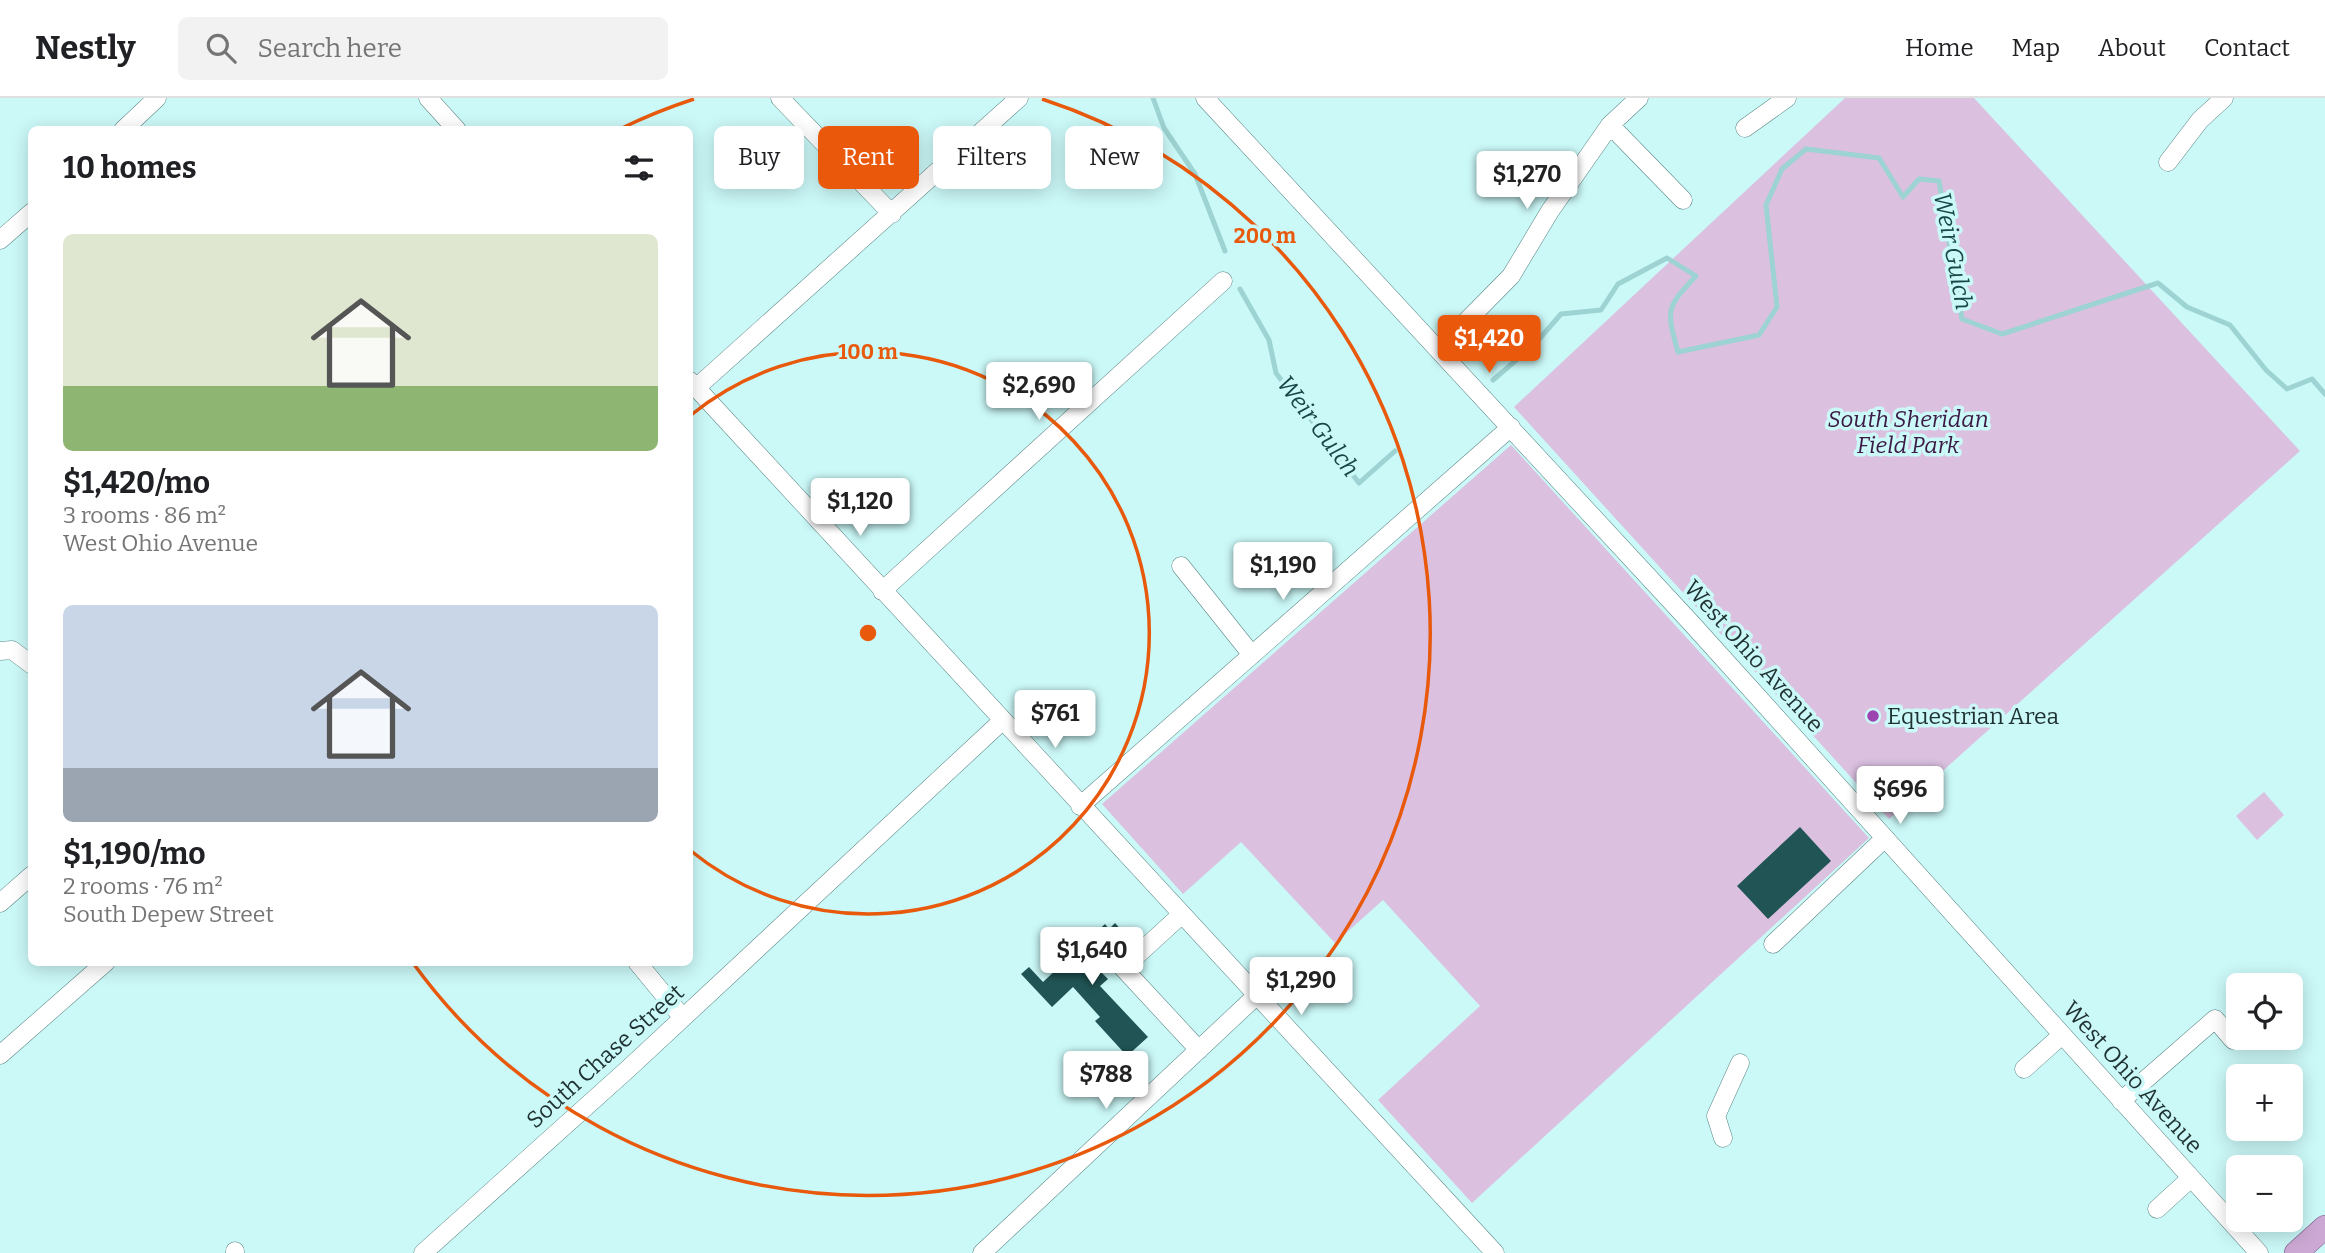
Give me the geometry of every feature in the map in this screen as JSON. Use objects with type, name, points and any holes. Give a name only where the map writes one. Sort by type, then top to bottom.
[{"type":"main road","points":[[2297,1253],[2325,1227]]},
{"type":"street","points":[[127,126],[158,98]]},
{"type":"street","points":[[428,98],[453,126]]},
{"type":"street","points":[[780,98],[892,214]]},
{"type":"street","points":[[1019,98],[892,214],[693,384],[1495,1253]]},
{"type":"street","name":"West Ohio Avenue","points":[[1205,98],[1511,427],[2259,1253]]},
{"type":"street","points":[[1745,128],[1787,98]]},
{"type":"street","points":[[2168,162],[2200,120],[2224,98]]},
{"type":"street","points":[[1439,349],[1511,276],[1550,211],[1628,102]]},
{"type":"street","points":[[1609,125],[1683,200]]},
{"type":"street","points":[[0,240],[28,216]]},
{"type":"street","points":[[882,591],[1223,281]]},
{"type":"street","points":[[1080,806],[1511,427]]},
{"type":"street","points":[[1181,566],[1252,655]]},
{"type":"street","points":[[0,651],[12,650],[28,662]]},
{"type":"street","name":"South Chase Street","points":[[423,1253],[683,1018],[1002,721]]},
{"type":"street","points":[[1773,944],[1885,838]]},
{"type":"street","points":[[0,903],[28,878]]},
{"type":"street","points":[[1181,915],[1124,968],[1199,1050]]},
{"type":"street","points":[[0,1055],[101,966]]},
{"type":"street","points":[[640,966],[683,1018]]},
{"type":"street","points":[[982,1253],[1256,996]]},
{"type":"street","points":[[2121,1101],[2215,1019],[2226,1032]]},
{"type":"street","points":[[2025,1069],[2062,1035]]},
{"type":"street","points":[[1723,1138],[1716,1116],[1740,1063]]},
{"type":"street","points":[[2157,1209],[2191,1178]]},
{"type":"green space","name":"South Sheridan Field Park","points":[[1845,98],[1974,98],[2300,451],[1889,819],[1514,407]]},
{"type":"green space","points":[[1511,445],[1869,838],[1472,1203],[1378,1100],[1480,1006],[1383,900],[1335,943],[1241,842],[1183,894],[1102,804]]},
{"type":"green space","points":[[2264,792],[2284,815],[2257,840],[2236,816]]},
{"type":"building","points":[[1800,827],[1831,861],[1768,919],[1737,886]]},
{"type":"building","points":[[1115,923],[1125,934],[1119,939],[1123,943],[1099,970],[1108,979],[1100,986],[1148,1037],[1127,1056],[1095,1021],[1100,1017],[1073,987],[1052,1007],[1021,974],[1029,967],[1043,982],[1105,924],[1109,929]]},
{"type":"waterway","name":"Weir Gulch","points":[[1153,98],[1164,128],[1195,174],[1225,251]]},
{"type":"waterway","name":"Weir Gulch","points":[[1493,380],[1534,345],[1561,314],[1601,310],[1618,284],[1667,258],[1696,276],[1679,295],[1671,310],[1678,352],[1759,335],[1777,307],[1766,205],[1782,169],[1806,149],[1879,158],[1903,197],[1919,179],[1939,181],[1962,319],[2002,334],[2158,283],[2187,307],[2230,325],[2266,370],[2287,389],[2312,379],[2325,394]]},
{"type":"waterway","name":"Weir Gulch","points":[[1240,289],[1269,340],[1276,373],[1359,483],[1395,451]]},
{"type":"place","name":"Equestrian Area","points":[[1873,716]]}]
